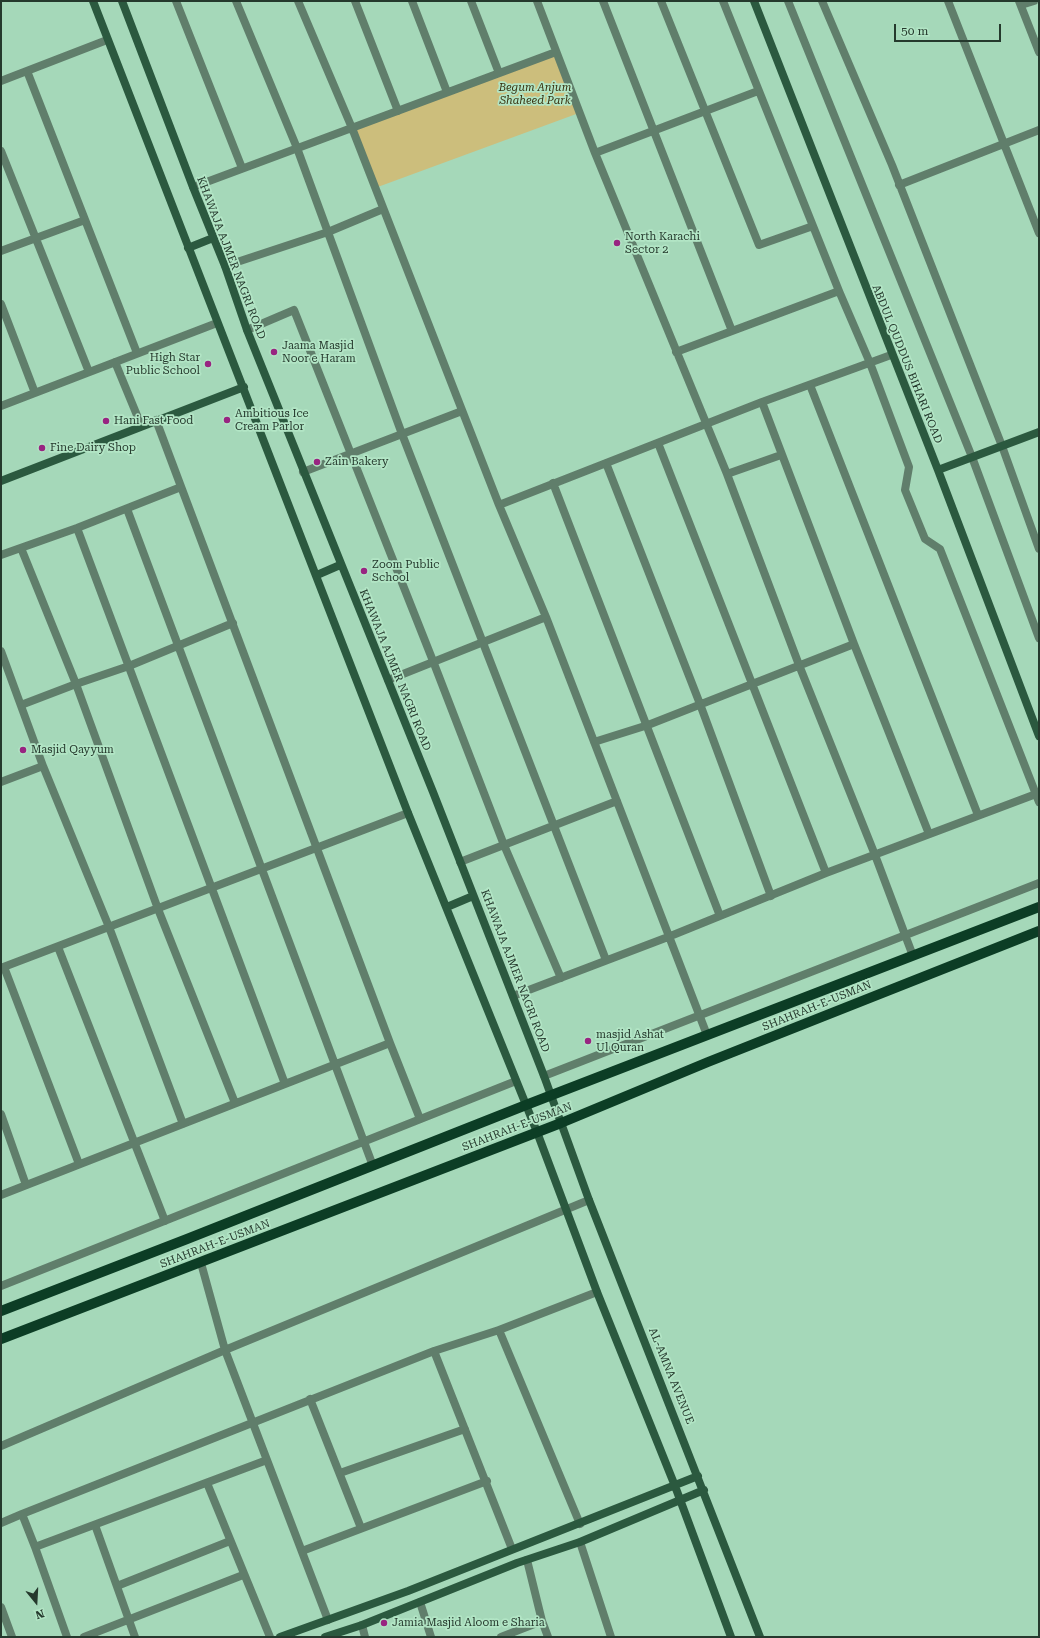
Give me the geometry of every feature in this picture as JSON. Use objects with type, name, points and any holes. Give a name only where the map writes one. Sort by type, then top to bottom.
[{"type":"main road","points":[[93,1],[217,323],[244,387],[317,575],[408,813],[537,1132],[564,1208],[674,1486],[731,1637]]},
{"type":"main road","name":"KHAWAJA AJMER NAGRI ROAD","points":[[122,1],[193,187],[225,266],[247,330],[340,565],[388,680],[562,1123]]},
{"type":"main road","name":"ABDUL QUDDUS BIHARI ROAD","points":[[754,1],[891,354],[938,470],[1039,736]]},
{"type":"main road","points":[[188,248],[214,238]]},
{"type":"main road","points":[[1,481],[141,425],[244,387]]},
{"type":"main road","points":[[938,470],[1039,432]]},
{"type":"main road","points":[[317,575],[340,565]]},
{"type":"main road","points":[[447,907],[473,896]]},
{"type":"main road","name":"SHAHRAH-E-USMAN","points":[[1,1311],[551,1095],[1039,907]]},
{"type":"main road","name":"SHAHRAH-E-USMAN","points":[[1,1339],[562,1123],[708,1062],[1039,931]]},
{"type":"main road","name":"AL-AMNA AVENUE","points":[[562,1123],[589,1200],[704,1490],[760,1637]]},
{"type":"main road","points":[[280,1637],[381,1601],[512,1549],[580,1524],[698,1476]]},
{"type":"main road","points":[[325,1637],[527,1560],[580,1542],[704,1490]]},
{"type":"street","points":[[176,1],[242,168]]},
{"type":"street","points":[[236,1],[297,148],[402,434],[606,960]]},
{"type":"street","points":[[298,1],[352,128],[499,505],[546,617],[698,1015],[707,1035]]},
{"type":"street","points":[[355,1],[398,110]]},
{"type":"street","points":[[412,1],[447,92]]},
{"type":"street","points":[[471,1],[499,73]]},
{"type":"street","points":[[537,1],[595,153],[727,474],[799,665],[906,934],[913,956]]},
{"type":"street","points":[[603,1],[732,331]]},
{"type":"street","points":[[661,1],[759,245],[813,226]]},
{"type":"street","points":[[513,996],[668,937],[978,815],[1038,798],[940,549],[926,538],[905,490],[909,467],[870,363],[839,291],[723,1]]},
{"type":"street","points":[[788,1],[972,457],[1039,638]]},
{"type":"street","points":[[822,1],[900,186],[1002,446],[1039,549]]},
{"type":"street","points":[[948,1],[1039,233]]},
{"type":"street","points":[[1034,1],[1020,3],[1039,52]]},
{"type":"street","points":[[1,81],[107,40]]},
{"type":"street","points":[[193,187],[556,52]]},
{"type":"street","points":[[27,72],[137,353]]},
{"type":"street","points":[[595,153],[758,91]]},
{"type":"street","points":[[900,186],[1039,130]]},
{"type":"street","points":[[1,151],[89,372]]},
{"type":"street","points":[[225,266],[328,232],[383,209]]},
{"type":"street","points":[[1,251],[85,220]]},
{"type":"street","points":[[676,352],[839,291]]},
{"type":"street","points":[[1,304],[35,392]]},
{"type":"street","points":[[247,330],[294,310],[350,454],[434,661],[504,845],[561,978]]},
{"type":"street","points":[[1,406],[217,323]]},
{"type":"street","points":[[499,505],[762,402],[891,354]]},
{"type":"street","points":[[115,362],[141,425]]},
{"type":"street","points":[[810,385],[978,815]]},
{"type":"street","points":[[762,402],[854,644],[929,834]]},
{"type":"street","points":[[303,472],[462,411]]},
{"type":"street","points":[[156,420],[390,1043],[420,1119]]},
{"type":"street","points":[[658,443],[826,874]]},
{"type":"street","points":[[727,474],[781,455]]},
{"type":"street","points":[[606,463],[700,704],[771,896]]},
{"type":"street","points":[[553,483],[648,725],[720,916]]},
{"type":"street","points":[[1,555],[77,528],[181,487]]},
{"type":"street","points":[[127,509],[373,1166]]},
{"type":"street","points":[[77,528],[285,1084]]},
{"type":"street","points":[[22,548],[76,684],[158,909],[235,1104]]},
{"type":"street","points":[[388,680],[546,617]]},
{"type":"street","points":[[21,706],[76,684],[129,666],[232,623]]},
{"type":"street","points":[[594,742],[648,725],[854,644]]},
{"type":"street","points":[[1,651],[43,766],[109,927],[183,1124]]},
{"type":"street","points":[[1,782],[43,766]]},
{"type":"street","points":[[460,862],[617,801]]},
{"type":"street","points":[[79,1164],[3,968],[318,849],[408,813]]},
{"type":"street","points":[[544,1076],[1039,883]]},
{"type":"street","points":[[58,947],[133,1143],[165,1221]]},
{"type":"street","points":[[1,1195],[390,1043]]},
{"type":"street","points":[[1,1286],[516,1081]]},
{"type":"street","points":[[1,1114],[26,1185]]},
{"type":"street","points":[[1,1446],[225,1350],[564,1208],[589,1200]]},
{"type":"street","points":[[200,1263],[225,1350],[328,1620]]},
{"type":"street","points":[[1,1523],[310,1399],[434,1351],[499,1330],[597,1292]]},
{"type":"street","points":[[499,1330],[580,1524]]},
{"type":"street","points":[[434,1351],[512,1549]]},
{"type":"street","points":[[310,1399],[361,1528]]},
{"type":"street","points":[[340,1473],[466,1429]]},
{"type":"street","points":[[35,1547],[267,1460]]},
{"type":"street","points":[[302,1551],[486,1481]]},
{"type":"street","points":[[207,1483],[243,1575],[270,1637]]},
{"type":"street","points":[[22,1514],[67,1637]]},
{"type":"street","points":[[95,1525],[135,1637]]},
{"type":"street","points":[[117,1586],[230,1541]]},
{"type":"street","points":[[580,1542],[611,1637]]},
{"type":"street","points":[[527,1560],[542,1621],[548,1637]]},
{"type":"street","points":[[84,1637],[243,1575]]},
{"type":"street","points":[[420,1602],[430,1637]]},
{"type":"street","points":[[1,1607],[12,1637]]},
{"type":"street","points":[[501,1637],[542,1621]]},
{"type":"street","points":[[362,1624],[365,1637]]},
{"type":"green space","name":"Begum Anjum Shaheed Park","points":[[556,52],[579,113],[375,188],[352,128]]},
{"type":"place","name":"North Karachi Sector 2","points":[[617,243]]},
{"type":"place","name":"Jaama Masjid Noor e Haram","points":[[274,352]]},
{"type":"place","name":"High Star Public School","points":[[208,364]]},
{"type":"place","name":"Ambitious Ice Cream Parlor","points":[[227,420]]},
{"type":"place","name":"Hani Fast Food","points":[[106,421]]},
{"type":"place","name":"Fine Dairy Shop","points":[[42,448]]},
{"type":"place","name":"Zain Bakery","points":[[317,462]]},
{"type":"place","name":"Zoom Public School","points":[[364,571]]},
{"type":"place","name":"Masjid Qayyum","points":[[23,750]]},
{"type":"place","name":"masjid Ashat Ul Quran","points":[[588,1041]]},
{"type":"place","name":"Jamia Masjid Aloom e Sharia","points":[[384,1623]]}]
